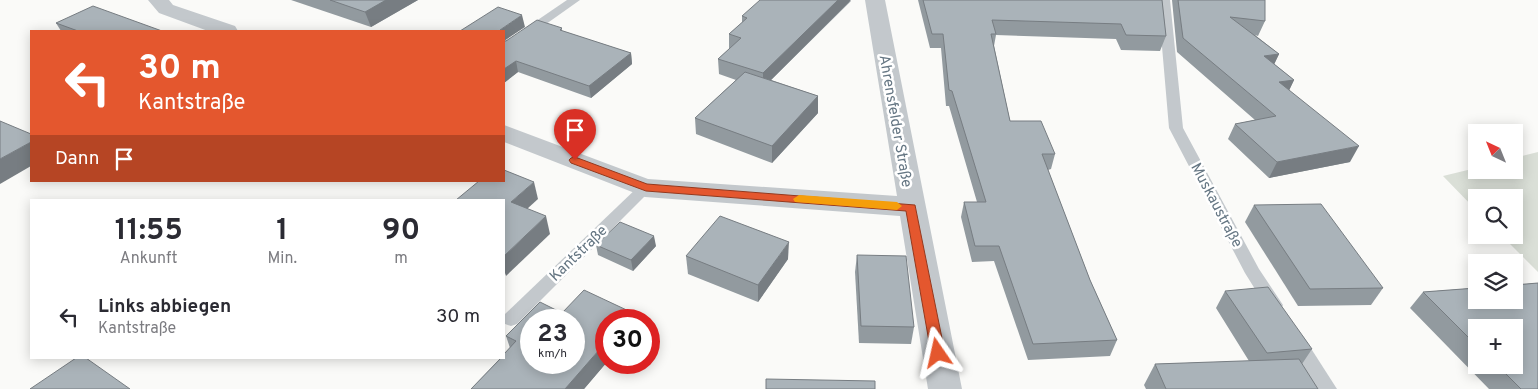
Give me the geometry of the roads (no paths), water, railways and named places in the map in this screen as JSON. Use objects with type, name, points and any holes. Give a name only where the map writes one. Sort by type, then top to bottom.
[{"type":"street","points":[[158,0],[166,9],[224,30]]},
{"type":"street","name":"Ahrensfelder Straße","points":[[876,0],[911,207],[945,389]]},
{"type":"street","points":[[505,133],[646,188],[911,207]]},
{"type":"lane","points":[[505,47],[574,0]]},
{"type":"lane","name":"Muskaustraße","points":[[1164,0],[1176,128],[1253,273],[1280,315]]},
{"type":"lane","name":"Kantstraße","points":[[510,319],[646,188]]},
{"type":"lane","points":[[1291,331],[1328,389]]}]
